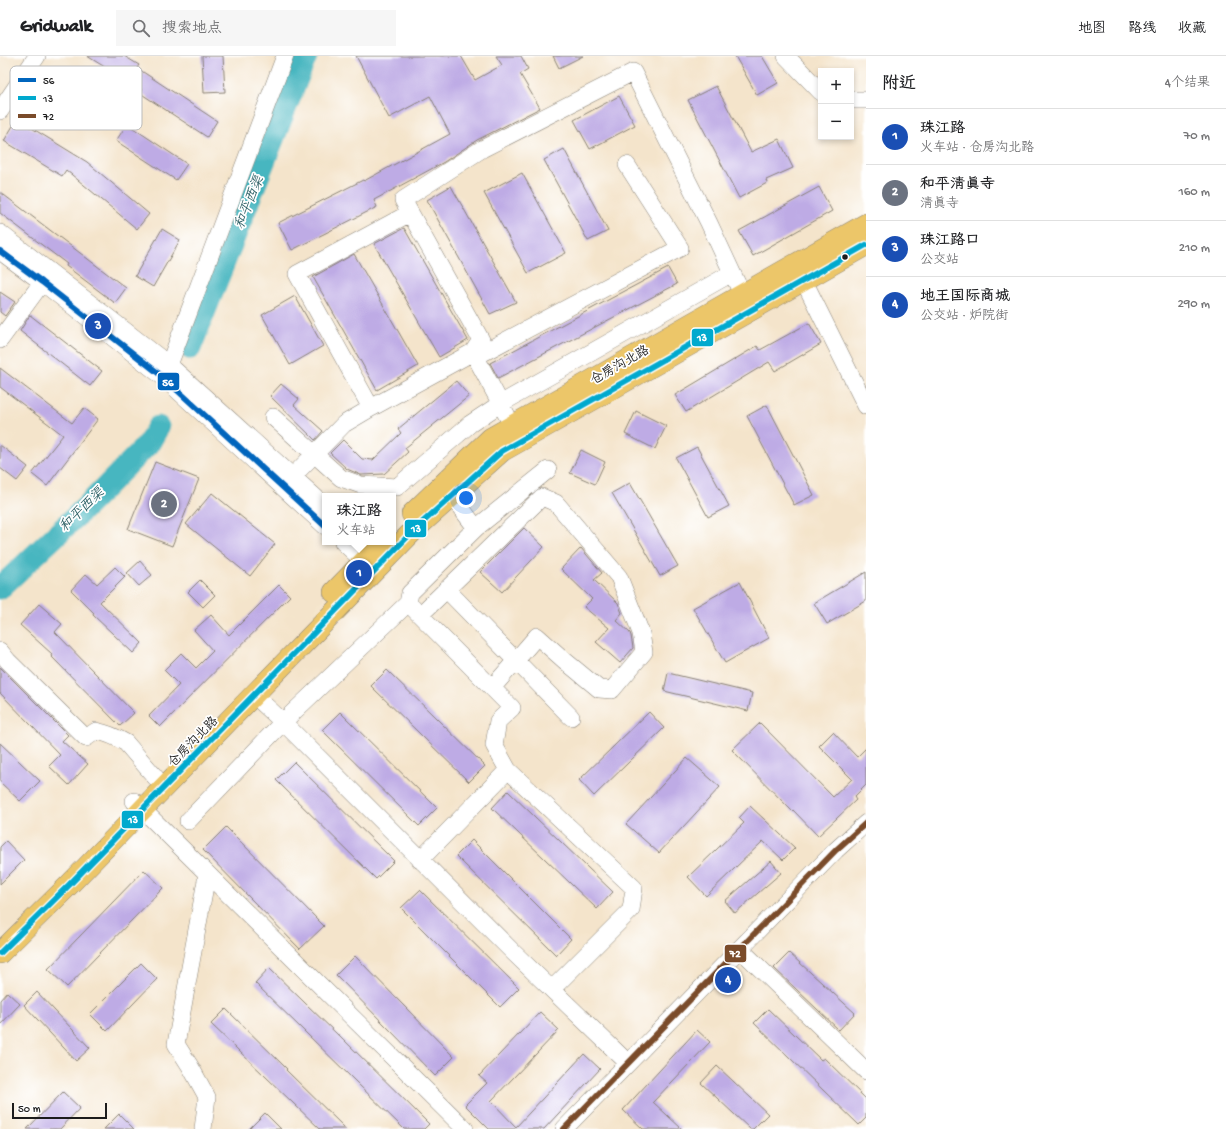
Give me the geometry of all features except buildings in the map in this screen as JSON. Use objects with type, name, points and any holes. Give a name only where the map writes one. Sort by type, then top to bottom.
[{"type":"main road","name":"仓房沟北路","points":[[396,541],[414,530],[502,451],[802,271],[866,224]]},
{"type":"main road","name":"仓房沟北路","points":[[396,529],[491,438],[512,425],[742,294],[866,245]]},
{"type":"main road","name":"仓房沟北路","points":[[0,953],[69,885],[138,805],[156,778],[374,555],[390,545]]},
{"type":"main road","name":"仓房沟北路","points":[[0,937],[254,695],[374,555]]},
{"type":"street","points":[[30,66],[37,56]]},
{"type":"street","points":[[165,371],[285,56]]},
{"type":"street","points":[[786,56],[818,89]]},
{"type":"street","points":[[474,355],[481,340],[403,200],[482,149],[633,72],[709,223],[742,294]]},
{"type":"street","points":[[0,111],[10,96]]},
{"type":"street","points":[[854,100],[866,100]]},
{"type":"street","points":[[292,476],[344,424],[371,408],[680,248],[627,165]]},
{"type":"street","points":[[371,408],[297,274],[410,213]]},
{"type":"street","points":[[0,233],[46,278],[165,371],[292,476],[322,503]]},
{"type":"street","points":[[0,251],[46,278]]},
{"type":"street","points":[[802,271],[866,406]]},
{"type":"street","points":[[273,417],[341,478],[361,485],[397,487],[470,424],[500,404],[732,273]]},
{"type":"street","points":[[0,340],[46,278]]},
{"type":"street","points":[[474,355],[512,425]]},
{"type":"street","points":[[165,371],[322,523]]},
{"type":"street","points":[[548,470],[476,528],[410,593],[414,609],[512,708],[498,721],[494,745],[508,770],[634,888],[631,910],[552,989]]},
{"type":"street","points":[[452,496],[476,528]]},
{"type":"street","points":[[188,821],[283,722],[414,609],[446,589],[542,497],[556,503],[619,577],[641,633],[644,652],[612,690],[599,689],[537,636],[492,688]]},
{"type":"street","points":[[349,545],[374,555]]},
{"type":"street","points":[[446,589],[571,717]]},
{"type":"street","points":[[0,651],[8,661],[86,738],[96,731],[106,733],[121,740],[126,743],[156,778]]},
{"type":"street","points":[[254,695],[628,1063]]},
{"type":"street","points":[[420,860],[508,770]]},
{"type":"street","points":[[138,805],[459,1127]]},
{"type":"street","points":[[564,1129],[836,850],[866,823]]},
{"type":"street","points":[[203,1129],[207,1097],[176,1044],[207,875]]},
{"type":"street","points":[[740,949],[866,1071]]},
{"type":"waterway","name":"和平西渠","points":[[190,348],[306,56]]},
{"type":"waterway","name":"和平西渠","points":[[0,588],[87,506],[149,443],[158,427]]},
{"type":"transit line","name":"13","points":[[0,953],[69,885],[414,530],[502,451],[866,245]]},
{"type":"transit line","name":"56","points":[[0,251],[162,376],[322,523]]},
{"type":"transit line","name":"72","points":[[564,1129],[836,850],[866,823]]},
{"type":"place","name":"珠江路口","points":[[98,326]]},
{"type":"place","name":"和平清真寺","points":[[164,504]]},
{"type":"place","name":"珠江路","points":[[359,573]]},
{"type":"place","name":"地王国际商城","points":[[728,980]]}]
